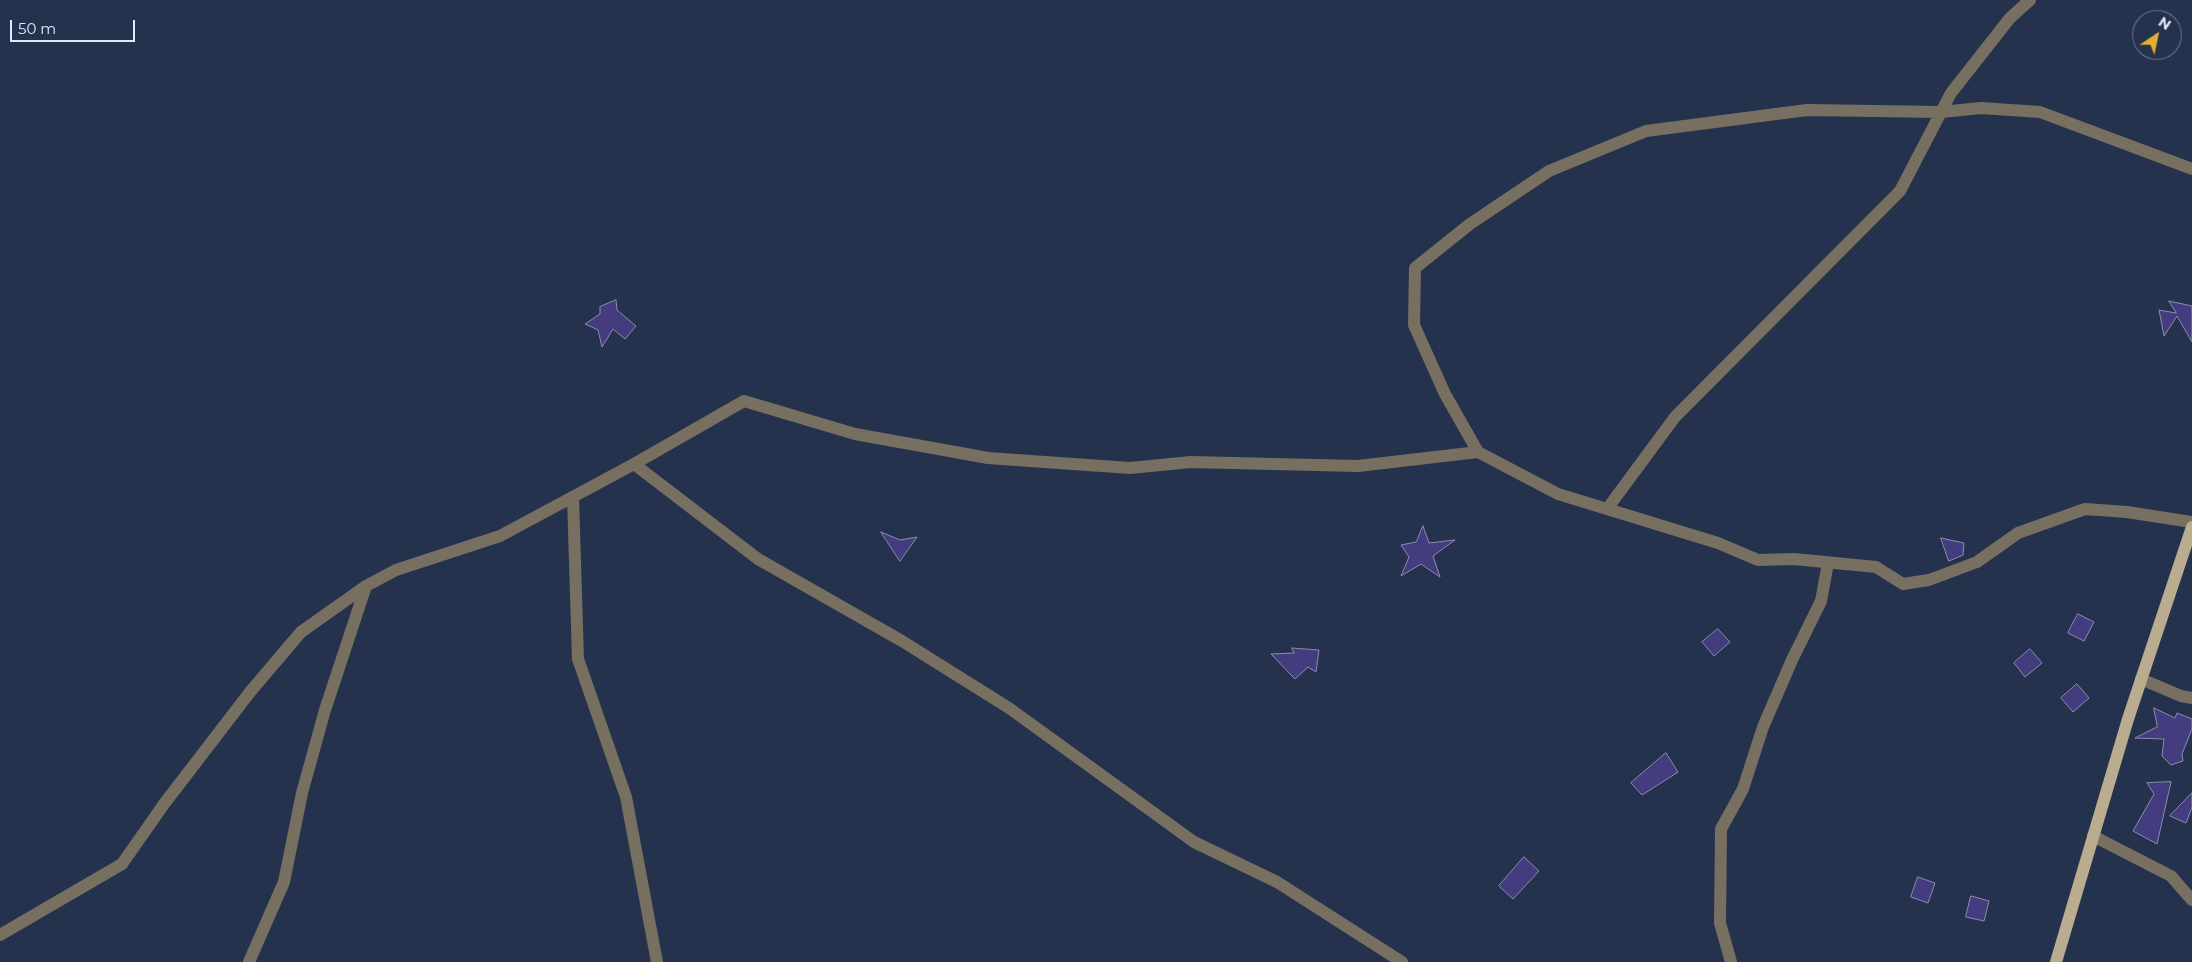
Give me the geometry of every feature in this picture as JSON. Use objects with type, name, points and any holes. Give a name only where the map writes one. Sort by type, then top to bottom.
[{"type":"main road","points":[[2056,962],[2141,679],[2192,527]]},
{"type":"street","points":[[1607,509],[1675,417],[1900,191],[1951,93],[2010,18],[2030,0]]},
{"type":"street","points":[[2192,168],[2040,112],[1981,108],[1940,112],[1807,110],[1646,131],[1549,172],[1470,224],[1415,268],[1414,325],[1445,394],[1478,452],[1558,494],[1718,543],[1758,560],[1794,559],[1876,567],[1903,584],[1929,580],[1977,562],[2018,532],[2085,509],[2127,512],[2192,522]]},
{"type":"street","points":[[0,935],[122,864],[164,804],[250,692],[301,632],[366,586],[396,570],[500,536],[634,464],[744,401],[855,434],[988,458],[1121,467],[1190,462],[1358,466],[1478,452]]},
{"type":"street","points":[[634,464],[758,558],[902,641],[1009,708],[1194,842],[1277,882],[1402,962]]},
{"type":"street","points":[[573,497],[578,658],[626,797],[657,962]]},
{"type":"street","points":[[1732,962],[1720,922],[1721,829],[1743,790],[1764,727],[1792,660],[1820,601],[1828,563]]},
{"type":"street","points":[[249,962],[284,882],[305,784],[325,710],[366,586]]},
{"type":"street","points":[[2141,679],[2181,696],[2192,698]]},
{"type":"street","points":[[2093,836],[2171,876],[2192,900]]},
{"type":"building","points":[[616,300],[617,310],[636,326],[625,339],[613,329],[602,347],[598,330],[585,324],[600,314],[600,307]]},
{"type":"building","points":[[2169,301],[2192,306],[2192,342],[2177,316],[2164,336],[2159,310],[2176,313]]},
{"type":"building","points":[[1423,526],[1429,543],[1455,540],[1433,556],[1440,577],[1421,564],[1401,576],[1409,557],[1401,545],[1416,542]]},
{"type":"building","points":[[881,532],[900,540],[917,537],[900,561]]},
{"type":"building","points":[[1941,538],[1964,543],[1963,555],[1949,561]]},
{"type":"building","points":[[2078,614],[2094,622],[2084,641],[2068,633]]},
{"type":"building","points":[[1718,629],[1730,642],[1714,656],[1702,642]]},
{"type":"building","points":[[1292,648],[1319,650],[1316,672],[1308,667],[1295,679],[1271,654],[1294,653]]},
{"type":"building","points":[[2030,649],[2042,663],[2025,677],[2014,663]]},
{"type":"building","points":[[2077,684],[2089,698],[2073,712],[2061,698]]},
{"type":"building","points":[[2154,708],[2175,718],[2177,713],[2192,719],[2192,729],[2182,754],[2183,761],[2171,765],[2162,756],[2164,739],[2135,738],[2157,727]]},
{"type":"building","points":[[1666,753],[1678,772],[1642,795],[1631,783]]},
{"type":"building","points":[[2171,782],[2157,844],[2133,831],[2154,794],[2147,783]]},
{"type":"building","points":[[2192,793],[2192,807],[2186,823],[2170,816]]},
{"type":"building","points":[[1524,857],[1539,871],[1513,899],[1499,886]]},
{"type":"building","points":[[1918,877],[1935,883],[1928,903],[1911,897]]},
{"type":"building","points":[[1971,896],[1989,901],[1984,921],[1966,917]]}]
